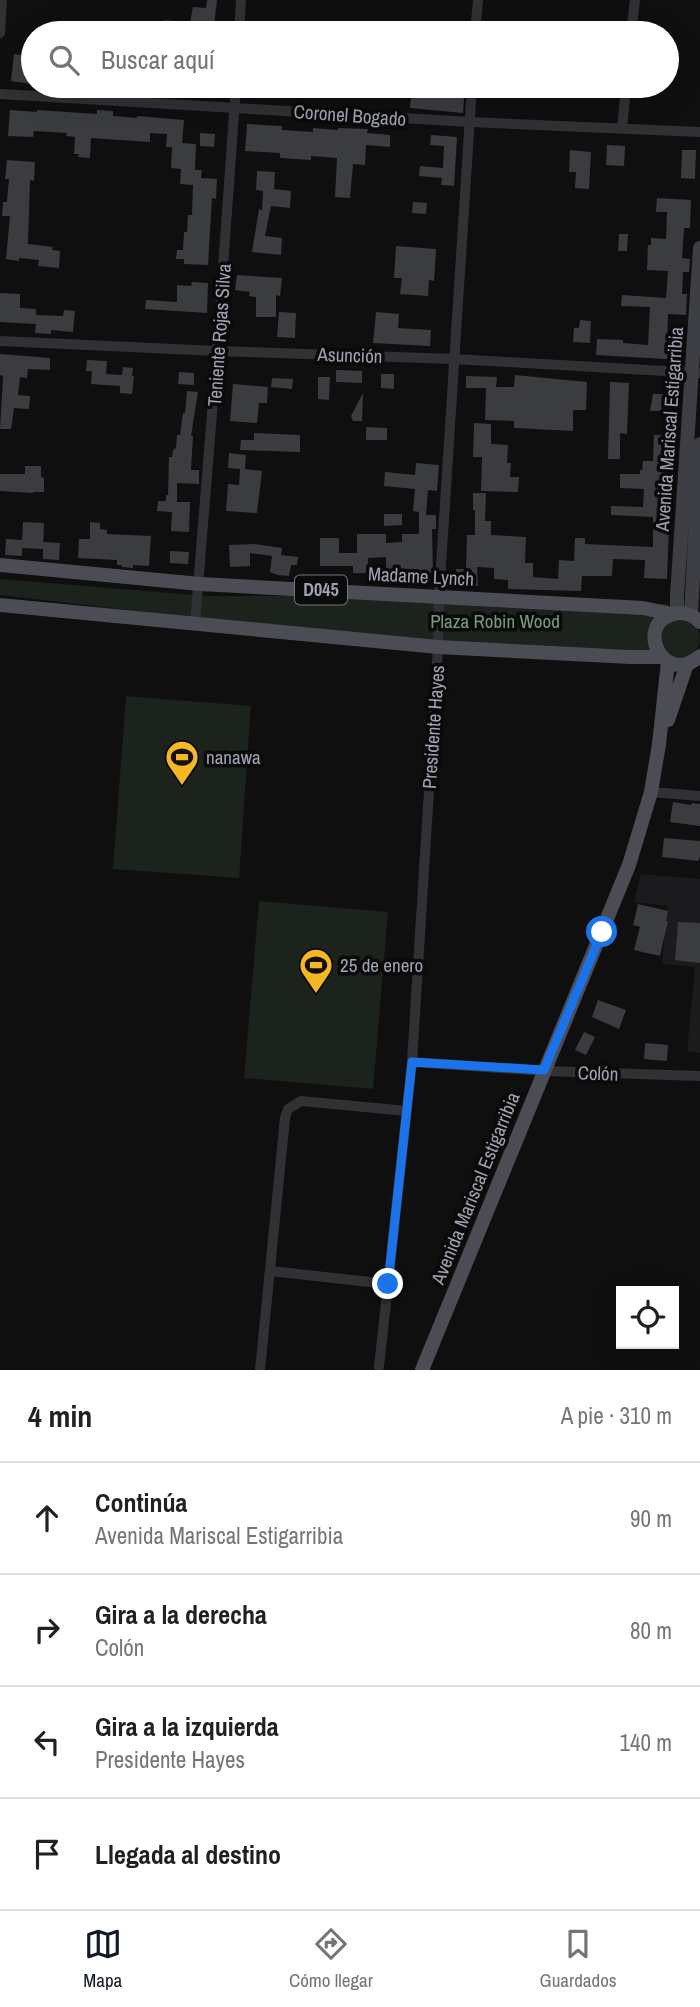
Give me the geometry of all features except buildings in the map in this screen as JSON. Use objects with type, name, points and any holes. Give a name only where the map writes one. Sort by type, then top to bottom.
[{"type":"main road","name":"Avenida Mariscal Estigarribia","points":[[690,617],[677,596],[696,373],[700,248]]},
{"type":"main road","name":"Avenida Mariscal Estigarribia","points":[[690,617],[700,444]]},
{"type":"main road","name":"Madame Lynch","points":[[0,565],[200,583],[643,608],[690,617]]},
{"type":"main road","points":[[0,605],[438,647],[665,659],[680,665],[695,660]]},
{"type":"main road","name":"Avenida Mariscal Estigarribia","points":[[422,1370],[629,864],[651,792],[659,744],[665,659],[656,647],[655,633],[662,621],[690,617]]},
{"type":"main road","name":"Avenida Mariscal Estigarribia","points":[[659,744],[695,660]]},
{"type":"street","points":[[0,33],[2,0]]},
{"type":"street","points":[[240,21],[241,0]]},
{"type":"street","points":[[476,21],[478,0]]},
{"type":"street","points":[[632,21],[635,0]]},
{"type":"street","name":"Coronel Bogado","points":[[0,94],[21,95]]},
{"type":"street","name":"Coronel Bogado","points":[[67,98],[470,122],[700,132]]},
{"type":"street","name":"Teniente Rojas Silva","points":[[195,624],[235,98]]},
{"type":"street","name":"Presidente Hayes","points":[[379,1367],[412,1062],[471,98]]},
{"type":"street","points":[[622,129],[625,98]]},
{"type":"street","name":"Asunción","points":[[0,341],[455,359],[696,373]]},
{"type":"street","points":[[651,792],[700,796]]},
{"type":"street","name":"Colón","points":[[412,1062],[700,1076]]},
{"type":"street","points":[[260,1370],[285,1118],[289,1109],[301,1101],[407,1111]]},
{"type":"street","points":[[270,1272],[388,1284]]},
{"type":"shaded area","points":[[641,874],[700,879],[700,1053],[687,1051],[695,967],[662,964],[668,906],[634,902]]},
{"type":"green space","name":"Plaza Robin Wood","points":[[0,579],[207,596],[448,596],[668,604],[669,611],[654,651],[446,643],[0,595]]},
{"type":"green space","points":[[680,618],[694,624],[700,638],[694,652],[680,658],[666,652],[660,638],[666,624]]},
{"type":"green space","name":"nanawa","points":[[126,696],[251,706],[239,878],[113,869]]},
{"type":"green space","name":"25 de enero","points":[[259,901],[388,912],[373,1089],[244,1078]]},
{"type":"place","name":"nanawa","points":[[182,787]]},
{"type":"place","name":"25 de enero","points":[[316,995]]},
{"type":"route","points":[[388,1284],[412,1062],[544,1070],[602,932]]}]
